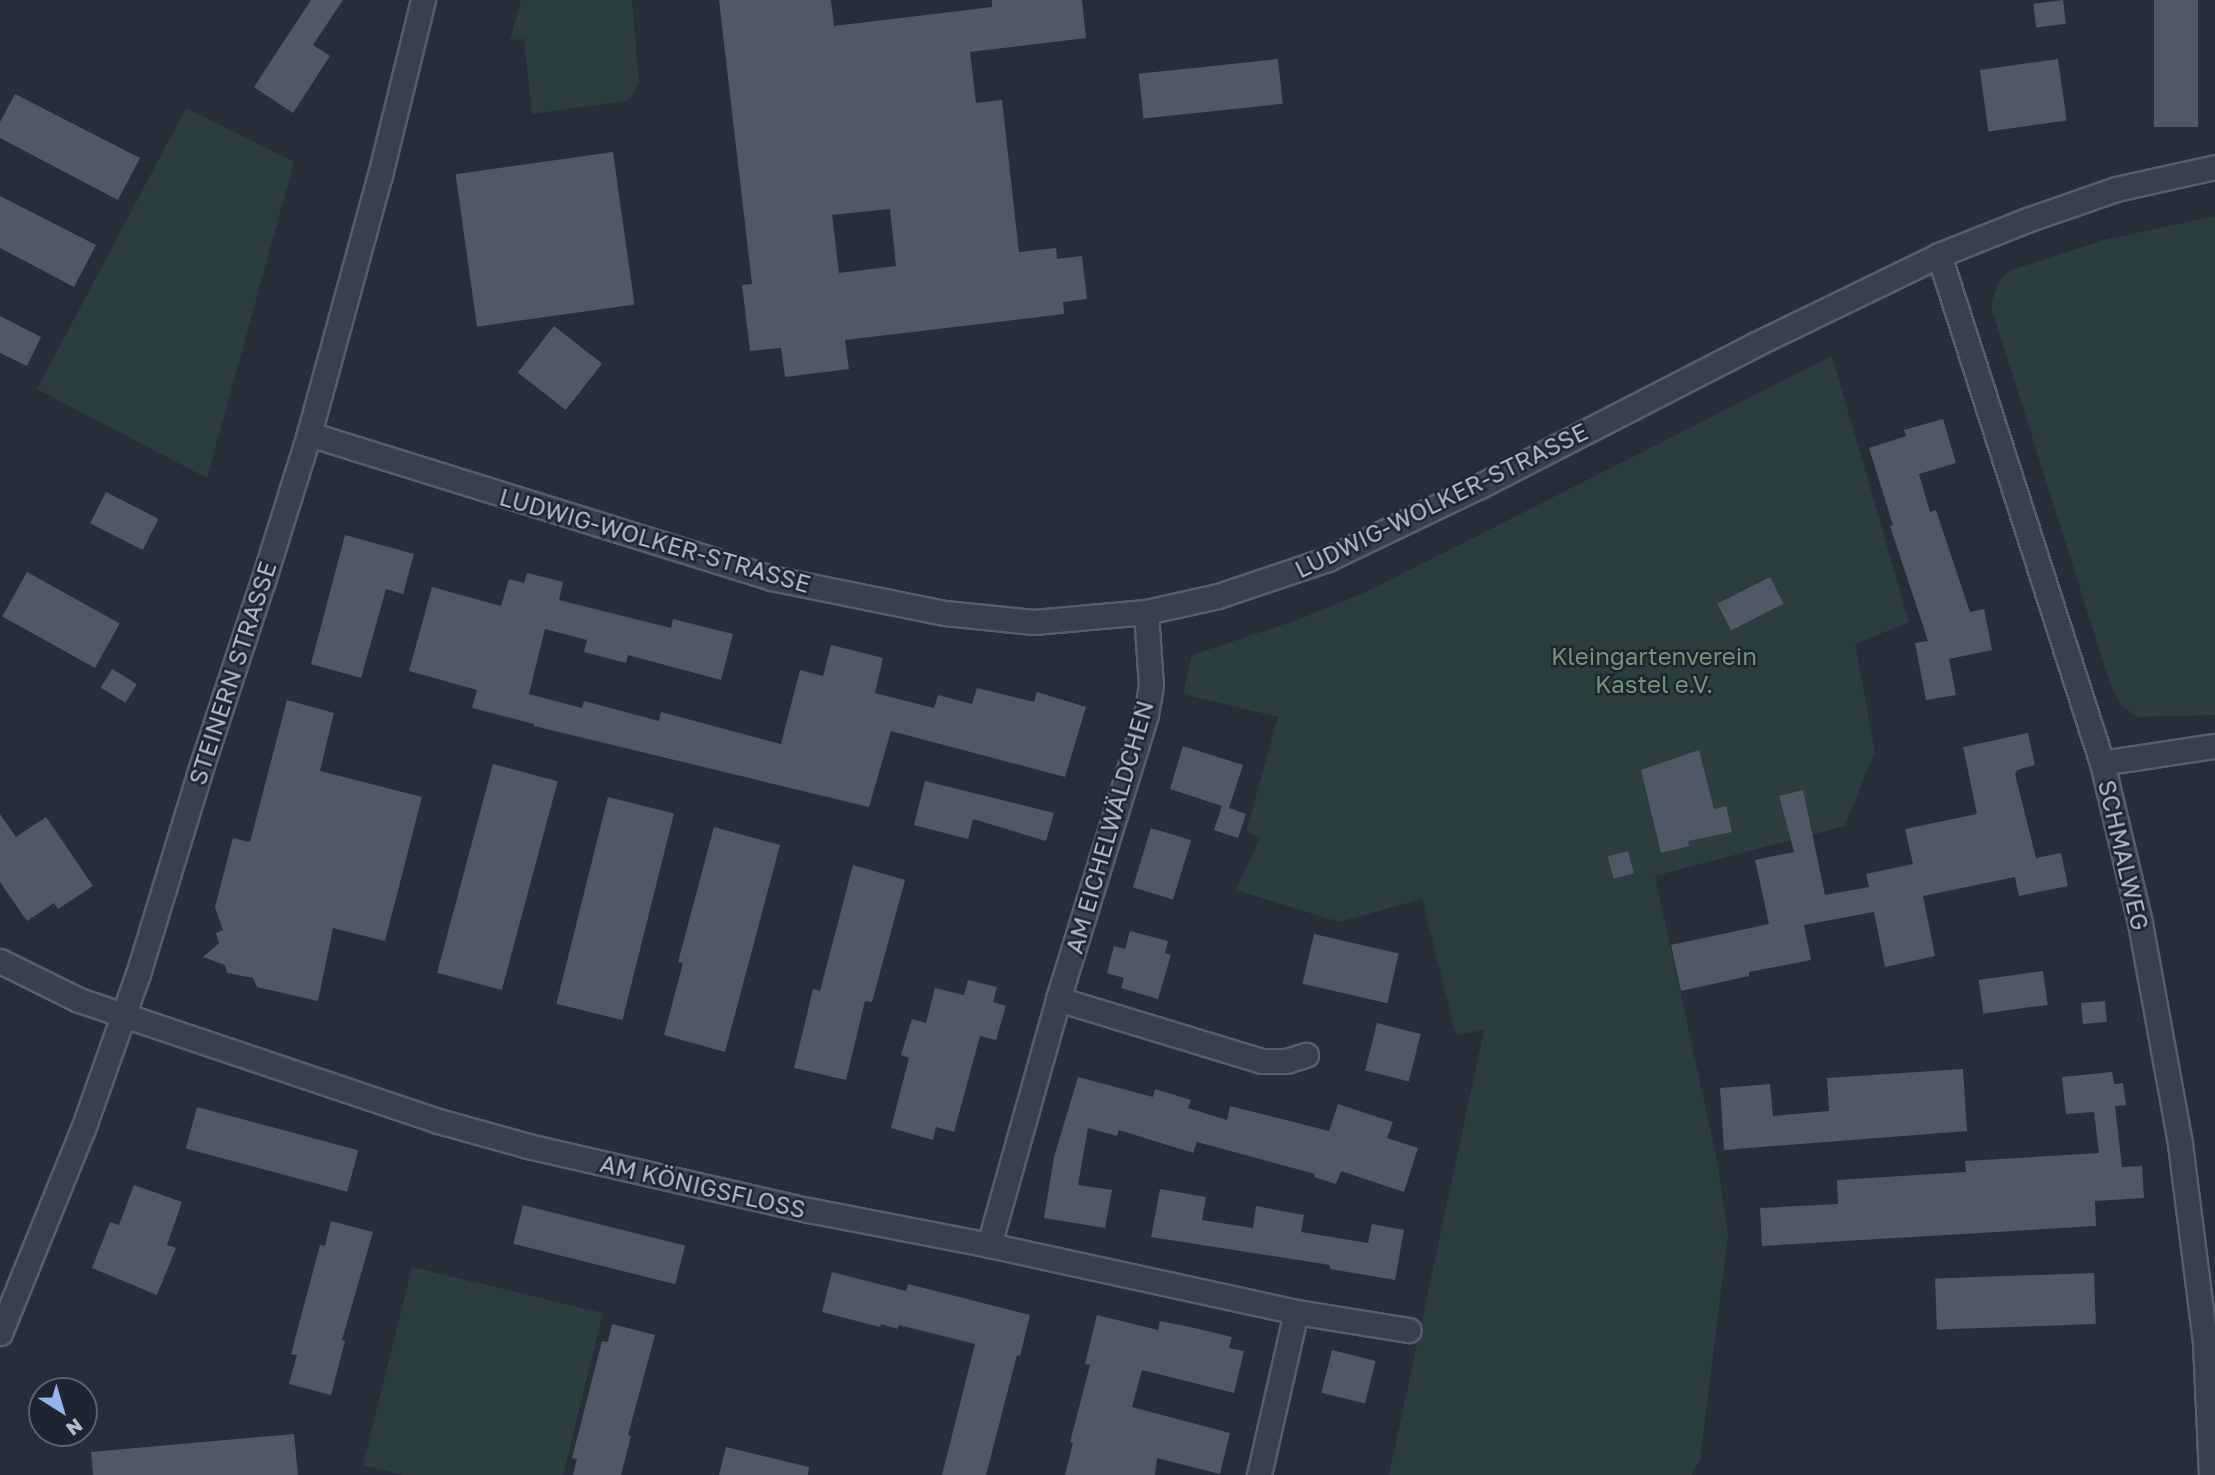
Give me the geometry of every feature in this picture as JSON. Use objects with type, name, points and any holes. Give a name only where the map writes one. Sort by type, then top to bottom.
[{"type":"street","name":"STEINERN STRASSE","points":[[0,1333],[83,1129],[309,434],[392,132],[422,0]]},
{"type":"street","name":"LUDWIG-WOLKER-STRASSE","points":[[309,434],[771,578],[945,613],[1034,622],[1146,612],[1218,596],[1328,559],[1480,486],[1756,344],[1940,255],[2027,219],[2116,189],[2215,167]]},
{"type":"street","name":"SCHMALWEG","points":[[1940,255],[2102,764],[2142,934],[2176,1113],[2205,1343],[2211,1475]]},
{"type":"street","name":"AM EICHELWÄLDCHEN","points":[[989,1245],[1059,999],[1146,713],[1151,686],[1146,612]]},
{"type":"street","points":[[2102,764],[2215,746]]},
{"type":"street","name":"AM KÖNIGSFLOSS","points":[[0,961],[79,1000],[426,1117],[528,1146],[808,1210],[989,1245],[1296,1312],[1409,1330]]},
{"type":"street","points":[[1059,999],[1262,1061],[1286,1061],[1306,1055]]},
{"type":"street","points":[[1259,1475],[1296,1312]]},
{"type":"green space","points":[[521,0],[632,0],[639,83],[632,96],[625,101],[532,114],[524,39],[510,40]]},
{"type":"green space","points":[[186,108],[294,162],[207,478],[37,389]]},
{"type":"green space","points":[[2215,216],[2215,715],[2137,717],[2121,705],[2110,683],[1992,310],[1992,301],[1999,280],[2011,270],[2104,240]]},
{"type":"green space","name":"Kleingartenverein Kastel e.V.","points":[[1832,356],[1909,622],[1855,644],[1875,751],[1845,826],[1655,876],[1717,1160],[1728,1234],[1700,1460],[1692,1475],[1389,1475],[1484,1030],[1456,1035],[1422,899],[1339,922],[1236,890],[1260,838],[1246,832],[1278,717],[1183,694],[1192,655],[1297,620],[1364,593]]},
{"type":"green space","points":[[412,1267],[603,1313],[563,1475],[403,1475],[363,1465]]},
{"type":"building","points":[[311,0],[343,0],[313,45],[330,56],[293,113],[254,87]]},
{"type":"building","points":[[719,0],[831,0],[834,26],[992,7],[992,0],[1082,0],[1086,38],[970,52],[976,103],[1002,100],[1019,252],[1056,248],[1057,259],[1082,256],[1087,299],[1063,302],[1064,314],[845,340],[849,369],[785,377],[781,348],[750,351],[742,285],[752,284]],"holes":[[[890,209],[896,266],[839,273],[832,215]]]},
{"type":"building","points":[[2063,0],[2066,24],[2036,27],[2033,4]]},
{"type":"building","points":[[2154,0],[2198,0],[2198,127],[2154,127]]},
{"type":"building","points":[[1278,59],[1283,104],[1143,118],[1139,74]]},
{"type":"building","points":[[2058,59],[2067,120],[1988,131],[1980,70]]},
{"type":"building","points":[[15,94],[140,158],[118,200],[0,138],[0,122]]},
{"type":"building","points":[[613,152],[634,305],[477,327],[456,174]]},
{"type":"building","points":[[0,196],[96,245],[74,287],[0,248]]},
{"type":"building","points":[[0,316],[41,337],[27,366],[0,353]]},
{"type":"building","points":[[554,326],[602,364],[566,410],[518,372]]},
{"type":"building","points":[[1943,419],[1956,463],[1919,474],[1930,512],[1936,510],[1970,612],[1984,609],[1992,650],[1949,659],[1956,695],[1926,700],[1915,643],[1928,641],[1890,526],[1893,525],[1869,448],[1906,436],[1904,430]]},
{"type":"building","points":[[106,492],[159,519],[143,550],[90,523]]},
{"type":"building","points":[[345,535],[414,554],[403,594],[386,589],[361,678],[311,664]]},
{"type":"building","points":[[27,572],[120,623],[95,668],[2,617]]},
{"type":"building","points":[[527,573],[563,582],[559,600],[671,628],[673,619],[733,634],[721,680],[628,655],[626,663],[584,652],[587,640],[545,629],[529,694],[582,708],[584,701],[659,721],[661,712],[781,744],[800,670],[823,676],[831,645],[883,658],[875,693],[934,708],[938,695],[972,704],[977,688],[1034,702],[1037,692],[1086,707],[1065,777],[891,731],[869,807],[534,726],[472,708],[477,690],[409,671],[432,587],[501,606],[509,579],[524,583]]},
{"type":"building","points":[[1770,577],[1784,604],[1731,631],[1717,604]]},
{"type":"building","points":[[112,669],[137,684],[126,703],[101,688]]},
{"type":"building","points":[[287,700],[334,713],[320,771],[422,797],[385,941],[333,928],[318,1001],[257,987],[253,978],[227,973],[225,965],[203,957],[219,943],[216,933],[223,930],[215,907],[233,838],[250,842]]},
{"type":"building","points":[[2028,733],[2035,765],[2017,770],[2015,774],[2036,858],[2061,853],[2068,886],[2019,896],[2015,877],[1923,896],[1935,956],[1885,967],[1874,912],[1804,925],[1811,960],[1749,972],[1749,976],[1681,991],[1671,945],[1769,924],[1755,860],[1794,852],[1779,796],[1803,790],[1825,895],[1869,887],[1866,874],[1913,864],[1905,829],[1977,814],[1963,747]]},
{"type":"building","points":[[1183,746],[1243,765],[1229,808],[1246,814],[1238,838],[1214,830],[1222,806],[1170,789]]},
{"type":"building","points":[[1699,750],[1714,809],[1726,806],[1732,832],[1688,841],[1689,846],[1661,853],[1641,770]]},
{"type":"building","points":[[493,764],[558,781],[502,990],[437,973]]},
{"type":"building","points":[[925,781],[1054,813],[1046,841],[973,819],[968,839],[914,825]]},
{"type":"building","points":[[608,797],[674,813],[622,1020],[556,1004]]},
{"type":"building","points":[[0,814],[16,837],[46,817],[93,886],[58,909],[54,903],[27,921],[0,882]]},
{"type":"building","points":[[714,827],[780,845],[725,1052],[664,1035],[683,963],[678,962]]},
{"type":"building","points":[[1151,828],[1191,840],[1173,900],[1133,887]]},
{"type":"building","points":[[1628,851],[1634,873],[1614,879],[1608,856]]},
{"type":"building","points":[[853,865],[905,880],[872,1002],[865,1001],[846,1080],[794,1068],[813,989],[820,991]]},
{"type":"building","points":[[1130,931],[1168,941],[1165,953],[1171,955],[1158,999],[1121,988],[1124,978],[1107,973],[1114,946],[1125,949]]},
{"type":"building","points":[[1314,934],[1399,954],[1387,1003],[1303,984]]},
{"type":"building","points":[[2043,971],[2048,1005],[1983,1014],[1979,980]]},
{"type":"building","points":[[968,980],[997,987],[993,1002],[1006,1006],[996,1040],[980,1036],[954,1132],[936,1127],[933,1140],[891,1128],[909,1058],[901,1055],[912,1019],[926,1023],[935,988],[964,995]]},
{"type":"building","points":[[2105,1001],[2107,1022],[2083,1024],[2081,1003]]},
{"type":"building","points":[[1377,1023],[1421,1034],[1409,1081],[1365,1071]]},
{"type":"building","points":[[1963,1069],[1967,1131],[1724,1150],[1720,1088],[1770,1084],[1773,1116],[1829,1111],[1827,1078]]},
{"type":"building","points":[[2112,1072],[2114,1084],[2123,1083],[2126,1105],[2115,1106],[2122,1167],[2142,1166],[2144,1198],[2095,1201],[2096,1226],[1762,1246],[1760,1208],[1838,1204],[1837,1180],[1966,1172],[1965,1161],[2099,1153],[2094,1112],[2066,1114],[2062,1077]]},
{"type":"building","points":[[1078,1077],[1153,1097],[1155,1089],[1191,1100],[1188,1108],[1227,1120],[1230,1106],[1329,1131],[1338,1104],[1393,1122],[1387,1138],[1418,1148],[1404,1192],[1341,1171],[1336,1184],[1314,1177],[1315,1174],[1197,1142],[1193,1153],[1119,1130],[1117,1136],[1088,1128],[1078,1185],[1112,1190],[1105,1228],[1044,1218],[1054,1157]]},
{"type":"building","points":[[197,1107],[358,1150],[347,1192],[186,1149]]},
{"type":"building","points":[[134,1185],[182,1202],[167,1245],[176,1248],[157,1295],[92,1268],[110,1222],[119,1225]]},
{"type":"building","points":[[1160,1189],[1206,1197],[1202,1220],[1253,1228],[1256,1206],[1304,1215],[1301,1232],[1368,1243],[1372,1224],[1404,1230],[1395,1280],[1330,1269],[1330,1265],[1151,1237]]},
{"type":"building","points":[[523,1205],[685,1245],[675,1284],[513,1244]]},
{"type":"building","points":[[331,1221],[373,1232],[342,1340],[345,1341],[331,1395],[289,1384],[297,1355],[291,1354],[320,1245],[325,1246]]},
{"type":"building","points":[[832,1272],[906,1291],[908,1284],[1030,1315],[986,1475],[942,1475],[975,1344],[899,1325],[897,1329],[881,1324],[880,1327],[822,1312]]},
{"type":"building","points":[[2094,1273],[2096,1324],[1937,1330],[1935,1279]]},
{"type":"building","points":[[1097,1315],[1158,1330],[1160,1321],[1232,1337],[1229,1348],[1244,1351],[1234,1393],[1142,1370],[1132,1407],[1230,1433],[1220,1474],[1157,1458],[1155,1475],[1065,1475],[1073,1443],[1070,1442],[1090,1365],[1085,1364]]},
{"type":"building","points":[[612,1324],[655,1335],[628,1435],[631,1436],[621,1475],[573,1475],[577,1459],[572,1458],[602,1341],[608,1342]]},
{"type":"building","points":[[1332,1350],[1376,1361],[1365,1404],[1321,1393]]},
{"type":"building","points":[[294,1434],[298,1475],[93,1475],[91,1452]]},
{"type":"building","points":[[726,1447],[809,1467],[808,1475],[719,1475]]}]
